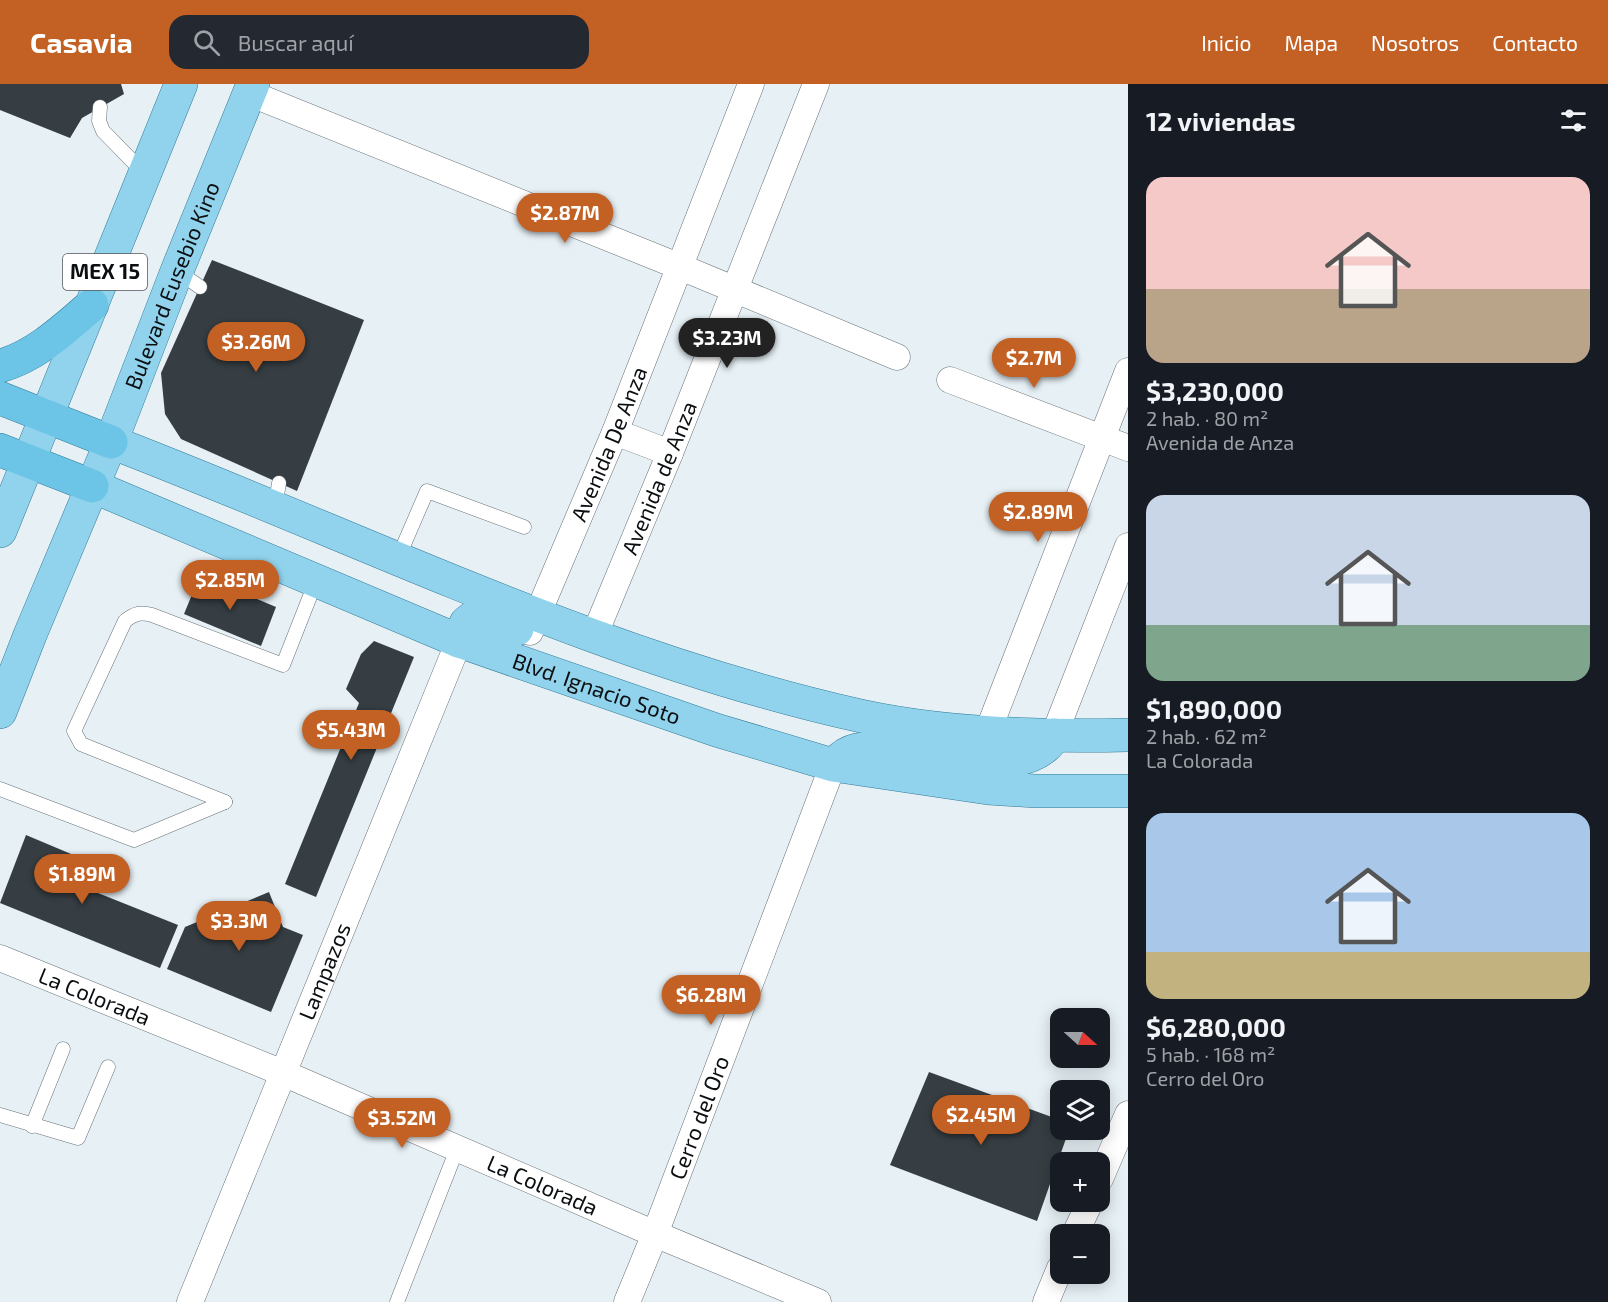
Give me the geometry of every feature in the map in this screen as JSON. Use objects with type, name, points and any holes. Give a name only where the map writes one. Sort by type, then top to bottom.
[{"type":"highway","points":[[0,366],[51,340],[92,305]]},
{"type":"highway","points":[[0,398],[111,442]]},
{"type":"highway","points":[[14,455],[92,486]]},
{"type":"main road","name":"MEX 15","points":[[0,531],[14,455],[47,417],[181,84]]},
{"type":"main road","name":"Bulevard Eusebio Kino","points":[[92,486],[188,279],[251,89]]},
{"type":"main road","points":[[111,442],[277,496],[533,624]]},
{"type":"main road","name":"MEX 15","points":[[0,712],[92,486]]},
{"type":"main road","name":"Blvd. Ignacio Soto","points":[[92,486],[459,641],[717,730],[833,765],[988,788],[1035,791],[1128,791]]},
{"type":"main road","points":[[459,641],[466,623],[476,615],[594,636],[793,699],[863,716],[921,726],[988,731],[1054,735],[1128,735]]},
{"type":"main road","points":[[833,765],[846,753],[865,748],[975,762],[1003,762],[1024,758],[1046,747],[1054,735]]},
{"type":"street","name":"Avenida De Anza","points":[[533,624],[615,432],[751,84]]},
{"type":"street","name":"Avenida de Anza","points":[[594,636],[670,453],[816,84]]},
{"type":"street","points":[[251,89],[897,357]]},
{"type":"street","points":[[988,731],[1128,371]]},
{"type":"street","points":[[950,380],[1128,448]]},
{"type":"street","points":[[615,432],[670,453]]},
{"type":"street","points":[[1054,735],[1128,546]]},
{"type":"street","name":"Lampazos","points":[[190,1302],[459,641]]},
{"type":"street","name":"Cerro del Oro","points":[[627,1302],[833,765]]},
{"type":"street","name":"La Colorada","points":[[0,958],[283,1074],[818,1302]]},
{"type":"street","points":[[1110,1156],[1128,1114]]},
{"type":"street","points":[[1046,1302],[1053,1284]]},
{"type":"lane","points":[[100,107],[99,120],[103,131],[145,174]]},
{"type":"lane","points":[[398,558],[427,491],[524,527]]},
{"type":"lane","points":[[0,789],[134,840],[225,802],[81,744],[74,732],[125,621],[133,615],[142,612],[152,615],[284,665],[316,581]]},
{"type":"lane","points":[[32,1126],[63,1049]]},
{"type":"lane","points":[[0,1115],[78,1138],[108,1066]]},
{"type":"lane","points":[[397,1302],[457,1149]]},
{"type":"building","points":[[0,84],[121,84],[124,94],[82,118],[70,138],[0,110]]},
{"type":"building","points":[[212,260],[364,320],[297,491],[181,439],[165,414],[161,373]]},
{"type":"building","points":[[200,575],[276,607],[261,646],[184,614]]},
{"type":"building","points":[[374,641],[414,657],[316,897],[285,884],[359,703],[346,689],[361,654]]},
{"type":"building","points":[[26,835],[83,859],[73,883],[178,925],[160,968],[0,903]]},
{"type":"building","points":[[269,892],[283,927],[303,935],[271,1012],[167,969],[185,927]]},
{"type":"building","points":[[929,1072],[1050,1116],[1050,1140],[1065,1140],[1061,1152],[1050,1152],[1050,1184],[1037,1221],[890,1165]]}]
